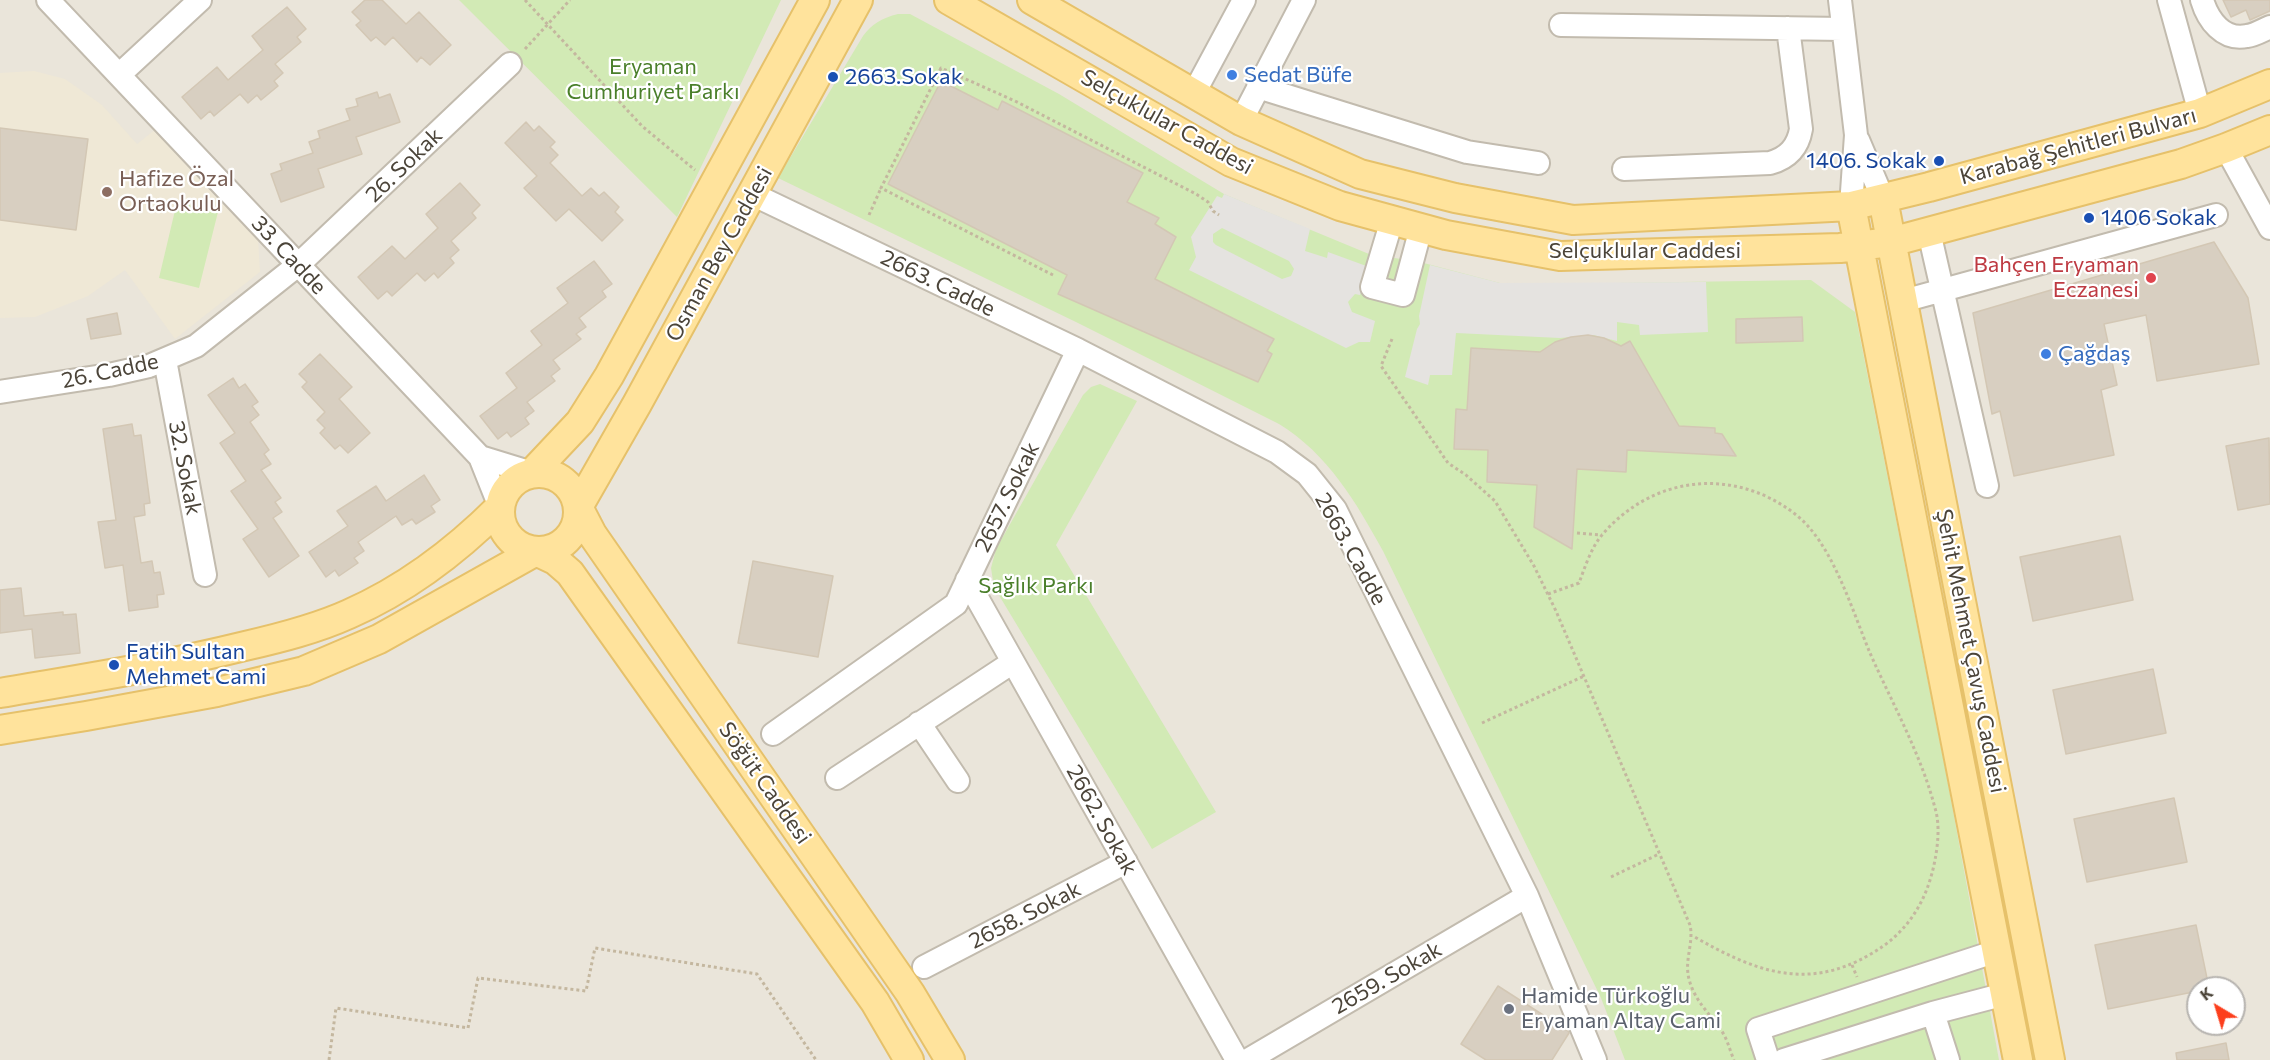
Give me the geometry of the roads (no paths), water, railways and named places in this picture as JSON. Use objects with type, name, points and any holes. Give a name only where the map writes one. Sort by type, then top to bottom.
[{"type":"main road","name":"Osman Bey Caddesi","points":[[578,507],[637,404],[858,0]]},
{"type":"main road","name":"Selçuklular Caddesi","points":[[949,0],[1231,162],[1340,206],[1446,235],[1560,256],[1858,246],[1891,242]]},
{"type":"main road","name":"Selçuklular Caddesi","points":[[1032,0],[1240,121],[1360,174],[1455,198],[1573,220],[1851,206]]},
{"type":"main road","name":"Osman Bey Caddesi","points":[[532,473],[580,422],[609,376],[810,5]]},
{"type":"main road","name":"Karabağ Şehitleri Bulvarı","points":[[1851,206],[2200,113],[2270,84]]},
{"type":"main road","points":[[1173,130],[1194,94]]},
{"type":"main road","name":"Karabağ Şehitleri Bulvarı","points":[[1891,242],[2181,164],[2270,130]]},
{"type":"main road","name":"Şehit Mehmet Çavuş Caddesi","points":[[1883,199],[2050,1060]]},
{"type":"main road","name":"Şehit Mehmet Çavuş Caddesi","points":[[1851,206],[2018,1060]]},
{"type":"main road","points":[[532,473],[553,475],[562,480],[570,487],[578,507],[578,518],[567,539],[547,550],[536,551],[523,548],[504,531],[500,519],[503,495],[520,477],[532,473]]},
{"type":"main road","points":[[0,693],[209,655],[292,635],[349,615],[396,590],[436,563],[500,507]]},
{"type":"main road","name":"Söğüt Caddesi","points":[[578,507],[592,534],[910,993],[950,1060]]},
{"type":"main road","points":[[0,730],[217,692],[304,671],[379,639],[536,551]]},
{"type":"main road","name":"Söğüt Caddesi","points":[[536,551],[555,560],[570,573],[875,1002],[909,1060]]},
{"type":"street","name":"33. Cadde","points":[[48,0],[480,457],[500,507]]},
{"type":"street","points":[[119,75],[200,0]]},
{"type":"street","points":[[1194,94],[1244,0]]},
{"type":"street","points":[[1240,121],[1304,0]]},
{"type":"street","points":[[1840,0],[1856,135],[1851,206]]},
{"type":"street","points":[[2169,0],[2200,113]]},
{"type":"street","points":[[2202,0],[2213,24],[2229,35],[2246,37],[2270,27]]},
{"type":"street","points":[[1561,25],[1843,29]]},
{"type":"street","points":[[1624,170],[1770,163],[1787,156],[1797,143],[1801,129],[1788,28]]},
{"type":"street","name":"26. Sokak","points":[[298,265],[510,64]]},
{"type":"street","points":[[1258,87],[1467,152],[1538,163]]},
{"type":"street","points":[[1856,135],[1883,199]]},
{"type":"street","points":[[2226,148],[2269,225]]},
{"type":"street","name":"2663. Cadde","points":[[752,194],[1077,350],[1277,452],[1307,474],[1335,510],[1527,896],[1595,1060]]},
{"type":"street","points":[[1903,301],[2216,215]]},
{"type":"street","points":[[1392,220],[1372,287],[1403,296],[1422,228]]},
{"type":"street","points":[[1929,232],[1987,486]]},
{"type":"street","name":"26. Cadde","points":[[0,392],[109,375],[150,366],[165,360],[196,346],[298,265]]},
{"type":"street","name":"2657. Sokak","points":[[773,734],[956,604],[1077,350]]},
{"type":"street","name":"32. Sokak","points":[[165,360],[205,575]]},
{"type":"street","name":"33. Cadde","points":[[480,457],[532,473]]},
{"type":"street","name":"2662. Sokak","points":[[967,580],[1237,1060]]},
{"type":"street","points":[[837,778],[1013,662]]},
{"type":"street","points":[[919,723],[958,781]]},
{"type":"street","name":"2658. Sokak","points":[[924,967],[1126,862]]},
{"type":"street","name":"2659. Sokak","points":[[1248,1060],[1527,896]]},
{"type":"street","points":[[1768,1060],[1758,1029],[1997,951]]},
{"type":"street","points":[[1784,1060],[1933,1013],[2005,994]]},
{"type":"street","points":[[1933,1013],[1948,1060]]},
{"type":"place","name":"Sedat Büfe","points":[[1232,75]]},
{"type":"place","name":"2663.Sokak","points":[[833,77]]},
{"type":"place","name":"1406. Sokak","points":[[1939,161]]},
{"type":"place","name":"Hafize Özal Ortaokulu","points":[[107,192]]},
{"type":"place","name":"1406 Sokak","points":[[2089,218]]},
{"type":"place","name":"Bahçen Eryaman Eczanesi","points":[[2151,278]]},
{"type":"place","name":"Çağdaş","points":[[2046,354]]},
{"type":"place","name":"Fatih Sultan Mehmet Cami","points":[[114,665]]},
{"type":"place","name":"Hamide Türkoğlu Eryaman Altay Cami","points":[[1509,1009]]},
{"type":"park label","name":"Eryaman Cumhuriyet Parkı","points":[[653,80]]},
{"type":"park label","name":"Sağlık Parkı","points":[[1036,586]]}]
